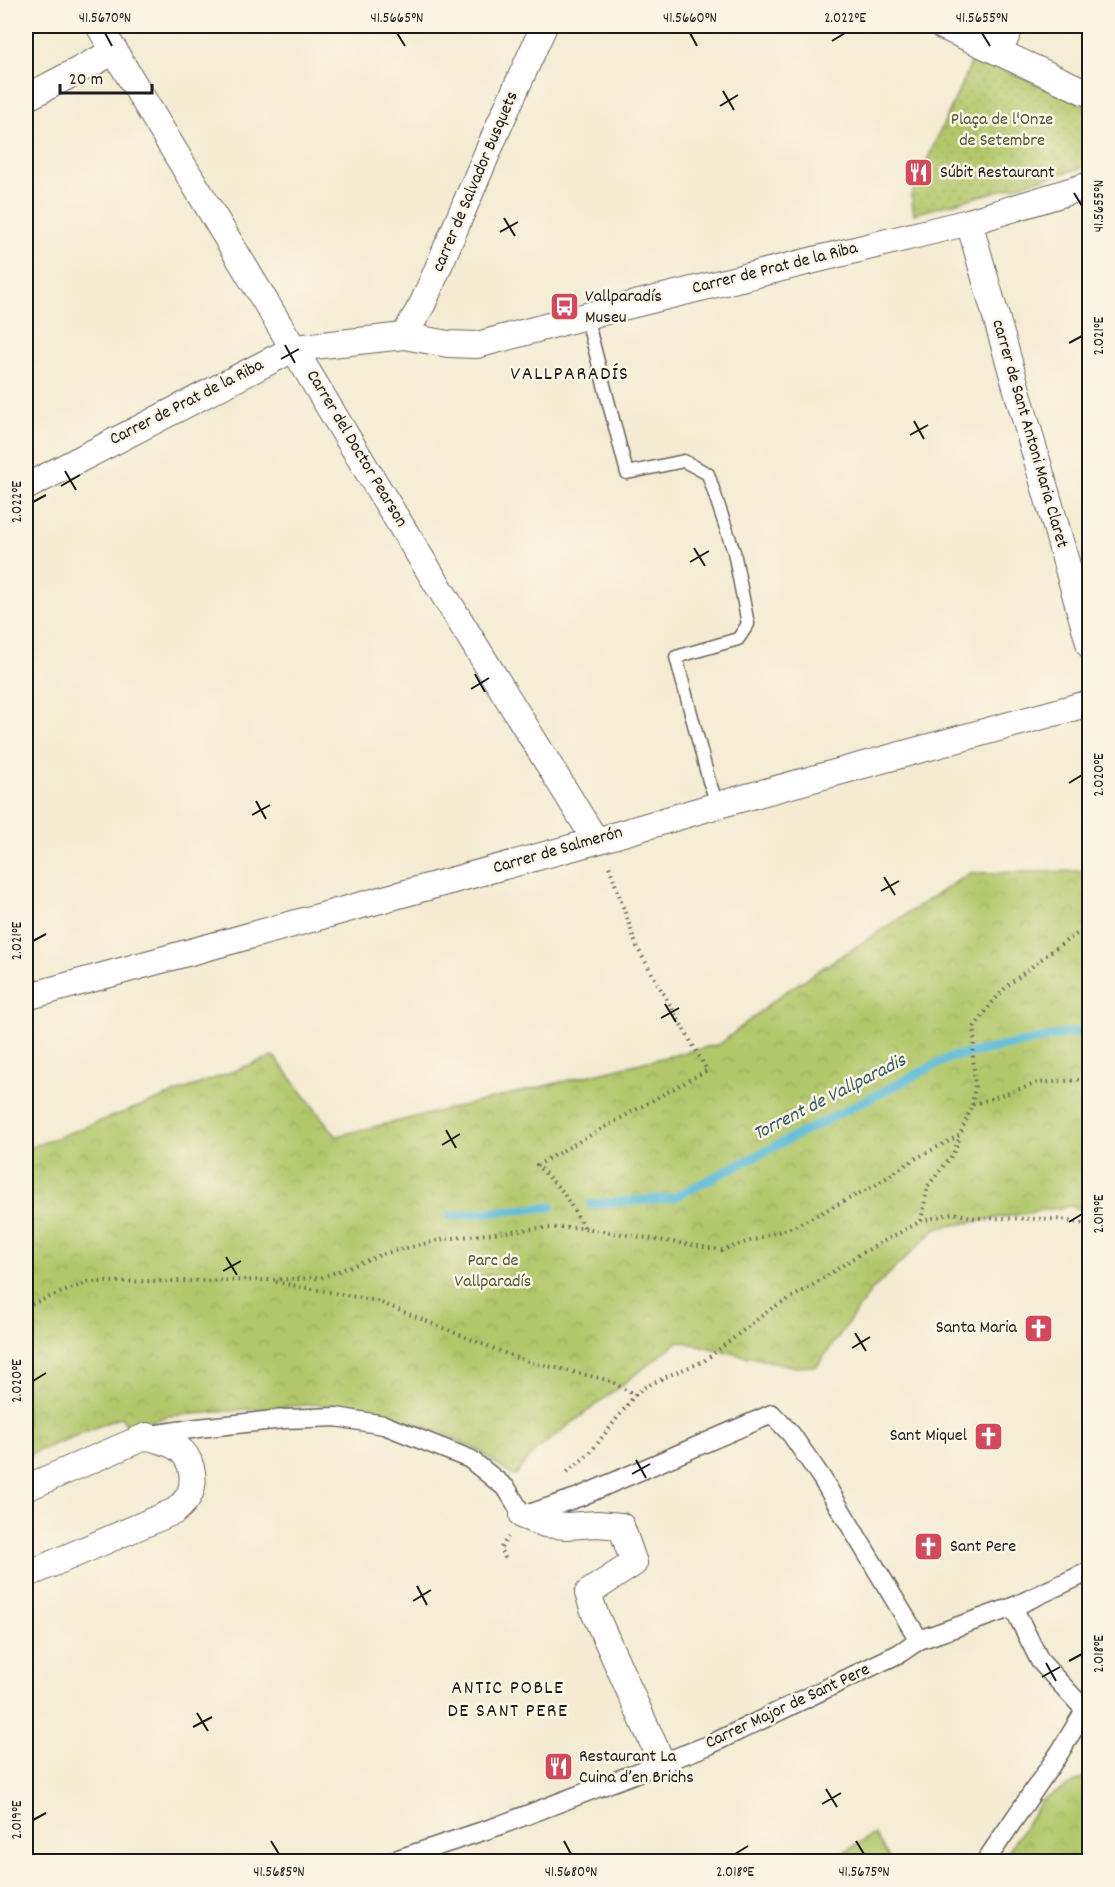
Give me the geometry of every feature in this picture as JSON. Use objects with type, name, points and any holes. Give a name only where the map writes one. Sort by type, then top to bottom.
[{"type":"street","name":"Carrer del Doctor Pearson","points":[[99,26],[379,490],[601,849]]},
{"type":"street","name":"carrer de Salvador Busquets","points":[[404,336],[423,303],[544,26]]},
{"type":"street","points":[[942,26],[1089,94]]},
{"type":"street","points":[[999,51],[1011,26]]},
{"type":"street","points":[[26,98],[115,51]]},
{"type":"street","name":"Carrer de Prat de la Riba","points":[[26,487],[294,348],[404,336],[448,344],[477,345],[969,222],[1089,185]]},
{"type":"street","name":"carrer de Sant Antoni Maria Claret","points":[[969,222],[1089,646]]},
{"type":"street","name":"Carrer de Salmerón","points":[[26,997],[601,849],[718,805],[1089,703]]},
{"type":"street","points":[[523,1516],[579,1497],[772,1414],[791,1434],[821,1477],[919,1640]]},
{"type":"street","points":[[26,1488],[147,1436],[284,1419],[336,1417],[384,1425],[470,1459],[507,1490],[523,1516],[545,1524],[621,1526],[634,1563],[588,1593],[662,1763]]},
{"type":"street","points":[[26,1575],[175,1511],[185,1501],[191,1492],[190,1462],[178,1448],[147,1436]]},
{"type":"street","name":"Carrer Major de Sant Pere","points":[[389,1862],[498,1826],[709,1745],[900,1653],[919,1640],[1013,1607],[1089,1571]]},
{"type":"street","points":[[985,1862],[1087,1709],[1040,1661],[1013,1607]]},
{"type":"lane","points":[[586,316],[627,473],[684,461],[708,474],[734,552],[748,624],[738,639],[676,657],[709,782],[718,805]]},
{"type":"path","points":[[584,1228],[562,1191],[537,1165],[707,1070],[637,946],[601,849]]},
{"type":"path","points":[[921,1221],[928,1186],[953,1154],[972,1105],[975,1086],[973,1056],[975,1026],[1007,986],[1089,925]]},
{"type":"path","points":[[972,1105],[1038,1083],[1089,1079]]},
{"type":"path","points":[[26,1306],[89,1282],[320,1278],[386,1253],[444,1239],[538,1228],[584,1228],[722,1250],[793,1227],[873,1186],[913,1160],[960,1135]]},
{"type":"path","points":[[562,1476],[590,1453],[634,1395],[670,1375],[704,1361],[772,1308],[807,1289],[855,1257],[921,1221],[953,1213],[975,1218],[1056,1219],[1089,1225]]},
{"type":"path","points":[[269,1280],[377,1302],[519,1359],[611,1381],[634,1395]]},
{"type":"path","points":[[504,1558],[500,1549],[523,1516]]},
{"type":"green space","name":"Plaça de l'Onze de Setembre","points":[[974,57],[1089,107],[1089,166],[914,214],[911,195]]},
{"type":"green space","name":"Parc de Vallparadís","points":[[1089,871],[1089,1212],[1070,1206],[937,1228],[872,1290],[817,1366],[795,1367],[679,1341],[533,1453],[514,1477],[478,1450],[442,1433],[384,1414],[316,1404],[168,1416],[130,1429],[121,1417],[26,1456],[26,1149],[274,1056],[336,1136],[720,1044],[782,994],[970,873]]},
{"type":"green space","points":[[1089,1774],[1089,1861],[1002,1861],[1041,1801]]},
{"type":"green space","points":[[874,1834],[891,1861],[828,1861]]},
{"type":"waterway","name":"Torrent de Vallparadis","points":[[591,1204],[673,1198],[951,1057],[1090,1029]]},
{"type":"waterway","name":"Torrent de Vallparadis","points":[[449,1216],[551,1207]]},
{"type":"place","name":"Súbit Restaurant","points":[[919,173]]},
{"type":"place","name":"Vallparadís Museu","points":[[564,307]]},
{"type":"place","name":"Santa Maria","points":[[1038,1328]]},
{"type":"place","name":"Sant Miquel","points":[[988,1436]]},
{"type":"place","name":"Sant Pere","points":[[929,1547]]},
{"type":"place","name":"Restaurant La Cuina d’en Brichs","points":[[558,1767]]},
{"type":"district","name":"VALLPARADÍS","points":[[570,375]]},
{"type":"district","name":"ANTIC POBLE DE SANT PERE","points":[[508,1700]]}]
